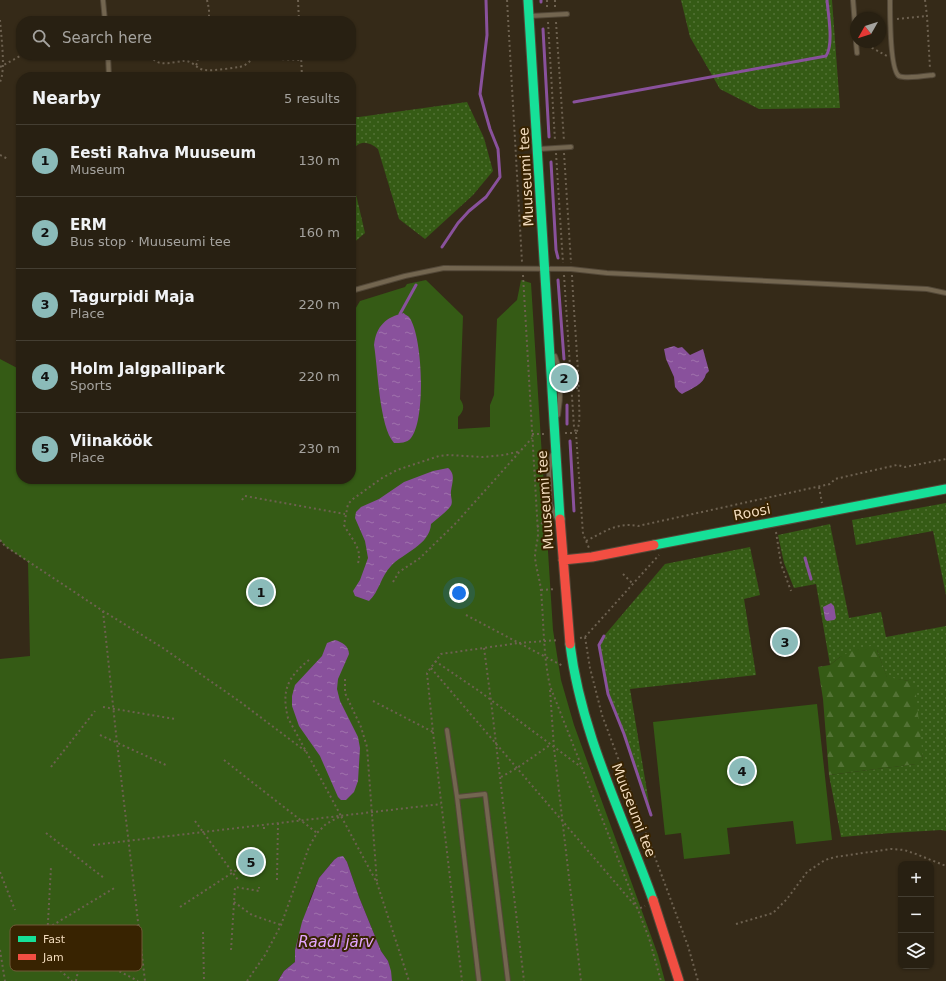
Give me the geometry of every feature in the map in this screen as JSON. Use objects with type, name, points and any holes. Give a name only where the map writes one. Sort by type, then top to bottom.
[{"type":"street","name":"Muuseumi tee","points":[[528,0],[539,150],[563,560],[573,671],[595,748],[667,938],[679,981]]},
{"type":"street","name":"Roosi","points":[[563,560],[592,557],[946,489]]},
{"type":"lane","points":[[103,0],[105,16]]},
{"type":"lane","points":[[853,0],[854,12]]},
{"type":"lane","points":[[890,0],[892,59],[895,72],[900,76],[932,75]]},
{"type":"lane","points":[[530,16],[567,14]]},
{"type":"lane","points":[[857,48],[857,53]]},
{"type":"lane","points":[[108,60],[109,72]]},
{"type":"lane","points":[[539,150],[572,147]]},
{"type":"lane","points":[[356,290],[405,276],[444,268],[545,268],[607,273],[927,289],[946,293]]},
{"type":"lane","points":[[447,730],[457,797],[479,981]]},
{"type":"lane","points":[[457,797],[485,794],[508,981]]},
{"type":"path","points":[[207,0],[209,16]]},
{"type":"path","points":[[298,0],[299,16]]},
{"type":"path","points":[[507,0],[538,533],[535,556],[541,590],[546,672],[550,686],[649,938],[661,981]]},
{"type":"path","points":[[547,0],[574,427],[576,433],[583,534],[592,557]]},
{"type":"path","points":[[555,0],[578,388],[579,422],[576,433]]},
{"type":"path","points":[[925,0],[932,75]]},
{"type":"path","points":[[890,20],[927,16]]},
{"type":"path","points":[[0,20],[2,75],[0,82]]},
{"type":"path","points":[[873,48],[892,59]]},
{"type":"path","points":[[1,67],[16,58]]},
{"type":"path","points":[[154,60],[166,64],[187,61],[203,70],[245,65],[251,60]]},
{"type":"path","points":[[196,66],[198,60]]},
{"type":"path","points":[[302,60],[302,72]]},
{"type":"path","points":[[0,156],[8,159]]},
{"type":"path","points":[[532,434],[576,433]]},
{"type":"path","points":[[393,582],[399,572],[420,558],[456,523],[532,438]]},
{"type":"path","points":[[358,563],[360,559],[358,548],[344,525],[348,504],[382,478],[397,470],[439,456],[448,455],[483,457],[504,455],[521,451]]},
{"type":"path","points":[[586,541],[616,526],[630,524],[638,526],[818,487],[830,484],[835,480],[897,465],[905,468],[946,459]]},
{"type":"path","points":[[818,487],[823,513]]},
{"type":"path","points":[[242,500],[245,496],[346,514]]},
{"type":"path","points":[[783,530],[776,532],[781,564],[791,591]]},
{"type":"path","points":[[0,540],[5,546],[103,611],[163,648],[308,753]]},
{"type":"path","points":[[659,555],[585,637],[590,668],[602,715],[688,946],[698,981]]},
{"type":"path","points":[[623,574],[633,584]]},
{"type":"path","points":[[541,590],[565,589]]},
{"type":"path","points":[[103,611],[138,925]]},
{"type":"path","points":[[466,615],[573,671]]},
{"type":"path","points":[[462,981],[427,673],[441,654],[558,640]]},
{"type":"path","points":[[484,648],[524,981]]},
{"type":"path","points":[[309,660],[298,669],[289,680],[285,698],[288,718],[377,883],[409,981]]},
{"type":"path","points":[[435,661],[582,768]]},
{"type":"path","points":[[431,668],[638,909]]},
{"type":"path","points":[[345,679],[345,693],[362,727],[367,747],[377,883]]},
{"type":"path","points":[[550,686],[554,748],[564,823],[581,981]]},
{"type":"path","points":[[373,701],[433,732]]},
{"type":"path","points":[[103,707],[175,719]]},
{"type":"path","points":[[50,767],[95,711]]},
{"type":"path","points":[[100,735],[166,764]]},
{"type":"path","points":[[500,777],[517,768],[550,745]]},
{"type":"path","points":[[224,760],[317,833]]},
{"type":"path","points":[[93,845],[203,833],[371,811],[441,804]]},
{"type":"path","points":[[247,981],[265,955],[281,925],[309,847],[317,833],[326,824],[340,816]]},
{"type":"path","points":[[195,821],[238,880]]},
{"type":"path","points":[[277,880],[276,842],[278,823]]},
{"type":"path","points":[[46,833],[104,878]]},
{"type":"path","points":[[736,924],[772,913],[787,899],[807,872],[825,860],[835,856],[891,849],[904,850],[946,866]]},
{"type":"path","points":[[180,907],[241,866]]},
{"type":"path","points":[[48,925],[51,867]]},
{"type":"path","points":[[0,872],[15,910]]},
{"type":"path","points":[[53,925],[116,887]]},
{"type":"path","points":[[231,950],[235,887],[259,891],[259,887]]},
{"type":"path","points":[[234,902],[252,915],[281,925]]},
{"type":"path","points":[[203,932],[204,981]]},
{"type":"path","points":[[0,950],[5,981]]},
{"type":"path","points":[[142,956],[145,981]]},
{"type":"path","points":[[60,971],[72,981]]},
{"type":"path","points":[[76,981],[78,971]]},
{"type":"path","points":[[119,971],[138,981]]},
{"type":"green space","points":[[681,0],[832,0],[840,108],[759,109],[720,89],[690,37]]},
{"type":"green space","points":[[467,102],[484,138],[493,171],[473,195],[425,239],[399,219],[378,149],[366,143],[356,146],[356,117]]},
{"type":"green space","points":[[356,194],[365,233],[356,241]]},
{"type":"green space","points":[[426,280],[463,316],[460,399],[463,404],[463,408],[462,413],[458,417],[458,429],[490,427],[490,405],[494,395],[497,319],[517,300],[521,280],[531,283],[553,630],[561,680],[574,725],[658,955],[665,981],[392,981],[388,961],[381,951],[359,897],[347,862],[334,860],[319,878],[310,899],[295,950],[295,962],[284,971],[278,981],[0,981],[0,659],[30,656],[28,562],[5,546],[0,540],[0,359],[16,367],[16,484],[356,484],[356,308],[360,301],[405,287],[407,284]]},
{"type":"green space","points":[[946,503],[946,595],[933,531],[856,545],[852,520]]},
{"type":"green space","points":[[830,524],[849,618],[881,612],[886,637],[946,626],[946,831],[941,830],[841,837],[829,775],[916,764],[923,759],[909,681],[887,678],[877,650],[840,657],[830,665],[816,584],[794,588],[784,563],[778,535]]},
{"type":"green space","points":[[750,547],[760,595],[744,599],[756,675],[630,689],[651,815],[624,734],[608,694],[599,645],[604,636],[665,564]]},
{"type":"green space","points":[[871,646],[877,650],[887,677],[909,681],[915,686],[923,759],[917,764],[829,775],[823,699],[818,667],[830,665],[840,657],[853,650]]},
{"type":"green space","points":[[817,704],[832,840],[796,844],[793,821],[727,828],[730,854],[684,859],[681,833],[665,835],[653,722]]},
{"type":"water","points":[[404,313],[409,317],[414,327],[417,341],[420,358],[421,397],[416,428],[411,438],[405,442],[394,443],[389,435],[382,411],[374,345],[377,333],[383,323],[392,317]]},
{"type":"water","points":[[674,346],[678,348],[682,347],[690,355],[703,349],[709,371],[703,381],[682,394],[675,387],[674,377],[666,359],[664,349]]},
{"type":"water","points":[[448,468],[453,476],[451,493],[452,503],[450,507],[431,524],[426,538],[421,543],[391,566],[369,601],[355,596],[353,591],[360,580],[368,558],[365,541],[355,518],[356,512],[361,507],[379,499],[404,482],[433,471]]},
{"type":"water","points":[[831,603],[834,606],[836,618],[834,620],[827,621],[825,619],[823,607]]},
{"type":"water","points":[[335,640],[345,645],[349,651],[338,679],[337,689],[340,701],[358,737],[360,748],[358,781],[354,792],[346,800],[341,800],[338,797],[320,756],[299,726],[292,706],[292,696],[295,685],[322,656],[327,643]]},
{"type":"water","name":"Raadi järv","points":[[343,856],[347,862],[359,897],[381,951],[388,961],[392,981],[278,981],[284,971],[295,962],[295,950],[302,922],[319,878],[334,860]]},
{"type":"waterway","points":[[442,247],[458,223],[469,211],[486,197],[500,177],[498,149],[490,129],[480,94],[487,35],[486,0]]},
{"type":"waterway","points":[[574,102],[826,56],[830,44],[827,0]]},
{"type":"waterway","points":[[543,29],[549,137]]},
{"type":"waterway","points":[[551,162],[556,250],[558,258]]},
{"type":"waterway","points":[[558,280],[564,359]]},
{"type":"waterway","points":[[400,314],[416,285]]},
{"type":"waterway","points":[[567,405],[567,424]]},
{"type":"waterway","points":[[570,441],[574,511]]},
{"type":"waterway","points":[[805,558],[811,579]]},
{"type":"waterway","points":[[604,636],[599,645],[608,694],[624,734],[651,815]]},
{"type":"traffic: fast","points":[[528,0],[560,519]]},
{"type":"traffic: fast","points":[[654,545],[946,489]]},
{"type":"traffic: fast","points":[[570,644],[575,677],[593,742],[653,900]]},
{"type":"traffic: jam","points":[[560,519],[570,644]]},
{"type":"traffic: jam","points":[[563,560],[592,557],[654,545]]},
{"type":"traffic: jam","points":[[653,900],[679,981]]},
{"type":"place","name":"ERM","points":[[564,378]]},
{"type":"place","name":"Eesti Rahva Muuseum","points":[[261,592]]},
{"type":"place","name":"Tagurpidi Maja","points":[[785,642]]},
{"type":"place","name":"Holm Jalgpallipark","points":[[742,771]]},
{"type":"place","name":"Viinaköök","points":[[251,862]]}]
